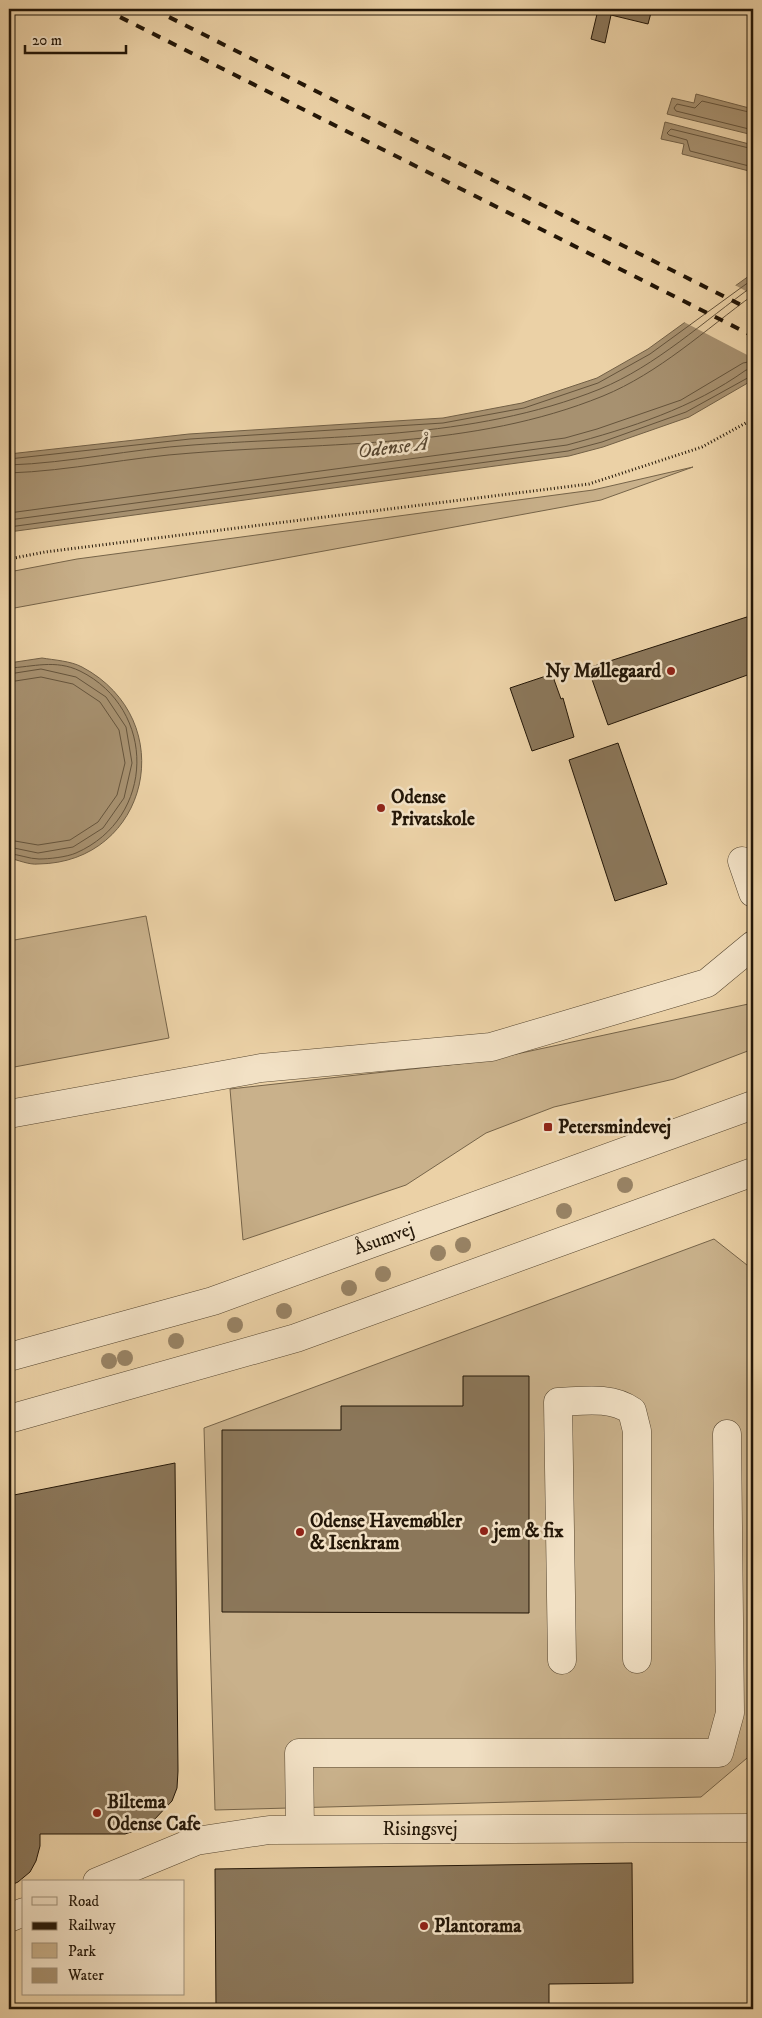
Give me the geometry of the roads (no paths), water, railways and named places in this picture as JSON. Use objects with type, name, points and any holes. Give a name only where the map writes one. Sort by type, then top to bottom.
[{"type":"street","points":[[742,861],[753,893]]},
{"type":"street","points":[[9,1114],[261,1068],[491,1046],[706,983],[753,945]]},
{"type":"street","name":"Åsumvej","points":[[9,1357],[213,1301],[753,1105]]},
{"type":"street","points":[[9,1419],[296,1338],[753,1172]]},
{"type":"street","points":[[562,1660],[558,1402],[591,1400],[620,1403],[632,1411],[637,1432],[637,1659]]},
{"type":"street","points":[[300,1829],[299,1753],[719,1753],[730,1713],[727,1434]]},
{"type":"street","name":"Risingsvej","points":[[102,1880],[196,1841],[269,1830],[753,1828]]},
{"type":"street","points":[[9,1918],[22,1913]]},
{"type":"water","points":[[696,94],[753,109],[753,135],[667,114],[672,98],[694,103]]},
{"type":"water","points":[[665,122],[753,145],[753,172],[682,154],[684,144],[661,139]]},
{"type":"water","name":"Odense Å","points":[[753,273],[753,378],[689,417],[603,447],[569,456],[9,532],[9,454],[189,434],[443,418],[522,403],[597,378],[648,349]]},
{"type":"water","points":[[42,658],[78,665],[113,691],[133,720],[141,752],[139,785],[127,815],[106,840],[76,857],[35,864],[9,858],[9,663]]},
{"type":"railway","points":[[104,9],[753,336]]},
{"type":"railway","points":[[153,9],[753,311]]},
{"type":"place","name":"Ny Møllegaard","points":[[671,671]]},
{"type":"place","name":"Odense Privatskole","points":[[381,808]]},
{"type":"place","name":"Petersmindevej","points":[[548,1127]]},
{"type":"place","name":"jem & fix","points":[[484,1531]]},
{"type":"place","name":"Odense Havemøbler & Isenkram","points":[[300,1532]]},
{"type":"place","name":"Biltema Odense Cafe","points":[[97,1813]]},
{"type":"place","name":"Plantorama","points":[[424,1926]]}]
